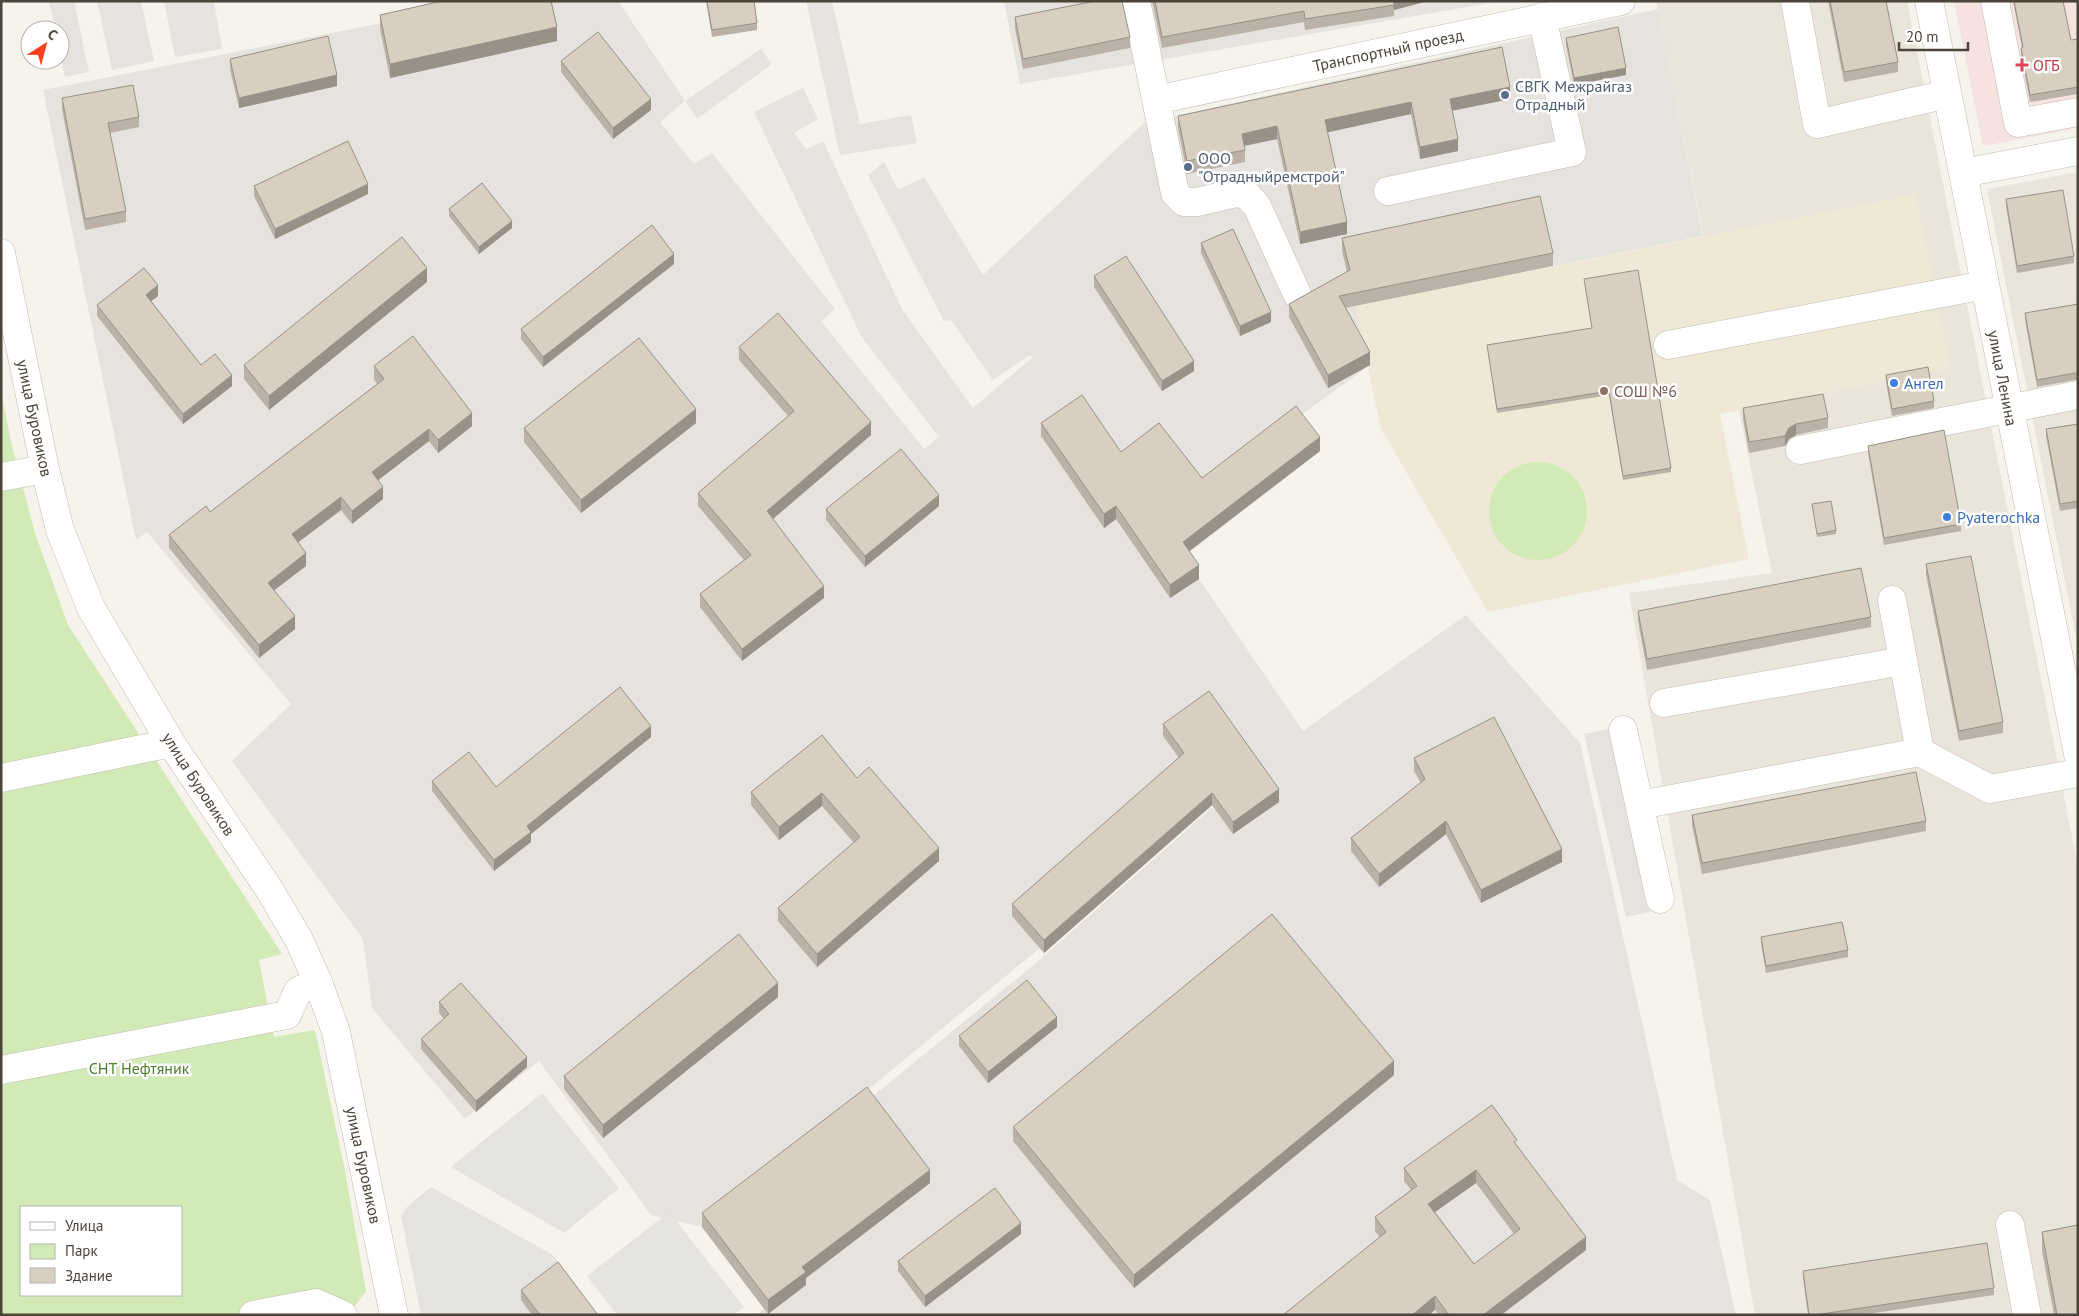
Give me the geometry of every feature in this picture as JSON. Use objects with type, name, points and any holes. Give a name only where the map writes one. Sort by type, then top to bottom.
[{"type":"street","points":[[1136,1],[1175,193],[1184,202],[1196,202],[1236,193],[1246,195],[1257,206],[1297,294]]},
{"type":"street","name":"Транспортный проезд","points":[[1156,100],[1621,1]]},
{"type":"street","points":[[1795,1],[1817,124],[1947,94]]},
{"type":"street","name":"улица Ленина","points":[[1928,1],[2078,754]]},
{"type":"street","points":[[1995,1],[2018,123],[2078,112]]},
{"type":"street","points":[[1388,191],[1572,152],[1542,18]]},
{"type":"street","points":[[1962,172],[2078,151]]},
{"type":"street","name":"улица Буровиков","points":[[1,253],[44,469],[60,530],[91,608],[172,743],[270,892],[299,940],[318,982],[336,1032],[394,1315]]},
{"type":"street","points":[[1668,345],[1985,285]]},
{"type":"street","points":[[1800,450],[2078,395]]},
{"type":"street","points":[[1,477],[44,469]]},
{"type":"street","points":[[1892,600],[1920,752]]},
{"type":"street","points":[[1664,703],[1903,661]]},
{"type":"street","points":[[1623,730],[1660,899]]},
{"type":"street","points":[[1,778],[172,743]]},
{"type":"street","points":[[1640,805],[1920,752],[1990,789],[2078,773]]},
{"type":"street","points":[[1,1070],[287,1015],[298,991],[318,982]]},
{"type":"street","points":[[2010,1225],[2027,1315]]},
{"type":"street","points":[[253,1315],[316,1303],[343,1315]]},
{"type":"shaded area","points":[[49,1],[74,1],[89,72],[65,77],[64,70],[70,70],[70,20],[53,20]]},
{"type":"shaded area","points":[[97,1],[141,1],[154,61],[112,70]]},
{"type":"shaded area","points":[[164,1],[214,1],[222,49],[175,57]]},
{"type":"shaded area","points":[[494,1],[618,1],[685,101],[660,122],[694,164],[712,153],[835,309],[821,321],[924,449],[941,435],[938,436],[861,336],[754,112],[803,88],[818,119],[794,133],[806,149],[823,141],[902,309],[973,408],[1032,358],[1030,355],[993,380],[951,320],[944,321],[868,175],[884,162],[898,190],[924,177],[983,275],[1144,123],[1658,9],[1703,236],[1356,306],[1370,365],[1296,419],[1320,451],[1184,557],[1303,731],[1466,615],[1580,743],[1677,1180],[1710,1200],[1736,1315],[756,1315],[764,1309],[702,1227],[651,1215],[539,1061],[465,1119],[372,1008],[363,939],[232,761],[291,704],[147,532],[136,540],[43,90]],"holes":[[[1233,789],[1037,962],[867,1101],[717,1214]]]},
{"type":"shaded area","points":[[806,1],[832,1],[860,124],[911,115],[917,143],[840,155]]},
{"type":"shaded area","points":[[1004,1],[1502,1],[1020,84]]},
{"type":"shaded area","points":[[1656,1],[1907,1],[2078,867],[2078,1315],[1755,1315],[1629,593],[1772,573]]},
{"type":"shaded area","name":"ОГБ","points":[[1954,1],[2078,1],[2078,128],[1983,146]]},
{"type":"shaded area","points":[[761,49],[772,64],[697,119],[685,101]]},
{"type":"shaded area","points":[[2078,172],[2078,647],[1987,189]]},
{"type":"shaded area","name":"СОШ №6","points":[[1916,194],[1951,368],[1720,414],[1749,559],[1488,612],[1381,429],[1355,306]]},
{"type":"shaded area","points":[[1609,729],[1650,912],[1626,917],[1584,734]]},
{"type":"shaded area","points":[[542,1093],[619,1188],[564,1233],[451,1167]]},
{"type":"shaded area","points":[[431,1187],[553,1255],[596,1315],[421,1315],[401,1216],[407,1207]]},
{"type":"shaded area","points":[[669,1212],[744,1307],[734,1315],[617,1315],[587,1276]]},
{"type":"green space","name":"СНТ Нефтяник","points":[[1,391],[11,442],[35,533],[68,625],[282,954],[259,960],[274,1037],[315,1030],[345,1171],[366,1291],[348,1315],[1,1315]]},
{"type":"green space","points":[[1538,462],[1548,463],[1565,470],[1579,484],[1586,501],[1586,521],[1579,538],[1565,552],[1548,559],[1538,560],[1528,559],[1511,552],[1497,538],[1490,521],[1489,511],[1490,501],[1497,484],[1511,470],[1528,463]]},
{"type":"building","points":[[442,1],[551,1],[557,27],[390,64],[380,15]]},
{"type":"building","points":[[707,1],[754,1],[757,23],[712,30]]},
{"type":"building","points":[[1095,1],[1122,1],[1130,37],[1023,59],[1015,17]]},
{"type":"building","points":[[1155,1],[1394,1],[1394,5],[1305,19],[1304,11],[1162,37]]},
{"type":"building","points":[[1830,1],[1886,1],[1898,62],[1844,72]]},
{"type":"building","points":[[2014,1],[2063,1],[2071,40],[2078,39],[2078,87],[2030,95]]},
{"type":"building","points":[[1618,27],[1626,68],[1574,78],[1566,38]]},
{"type":"building","points":[[598,32],[651,99],[613,128],[561,61]]},
{"type":"building","points":[[328,36],[337,75],[239,98],[230,59]]},
{"type":"building","points":[[1502,47],[1510,87],[1450,99],[1458,139],[1420,147],[1411,102],[1325,120],[1347,222],[1300,232],[1277,126],[1242,134],[1245,150],[1187,161],[1178,116]]},
{"type":"building","points":[[133,85],[139,117],[108,123],[126,211],[85,219],[62,98]]},
{"type":"building","points":[[348,141],[368,184],[275,229],[254,186]]},
{"type":"building","points":[[482,183],[512,221],[479,247],[449,209]]},
{"type":"building","points":[[2063,190],[2074,256],[2017,266],[2006,199]]},
{"type":"building","points":[[1540,196],[1553,253],[1339,296],[1370,352],[1328,375],[1289,304],[1350,270],[1342,238]]},
{"type":"building","points":[[652,225],[674,254],[543,357],[521,329]]},
{"type":"building","points":[[1233,229],[1271,312],[1240,326],[1201,243]]},
{"type":"building","points":[[402,237],[427,268],[269,396],[244,365]]},
{"type":"building","points":[[1126,256],[1194,361],[1162,381],[1094,276]]},
{"type":"building","points":[[144,268],[158,285],[146,295],[201,365],[215,354],[232,375],[183,414],[97,305]]},
{"type":"building","points":[[1638,270],[1671,468],[1623,476],[1609,391],[1497,409],[1487,345],[1592,328],[1584,279]]},
{"type":"building","points":[[2078,304],[2078,373],[2037,380],[2025,313]]},
{"type":"building","points":[[778,313],[871,422],[767,511],[824,586],[742,649],[700,594],[751,555],[698,493],[794,411],[739,347]]},
{"type":"building","points":[[413,336],[472,413],[438,440],[429,429],[372,472],[383,487],[352,511],[341,497],[292,534],[306,553],[268,583],[295,616],[259,645],[169,535],[206,506],[210,512],[384,379],[374,366]]},
{"type":"building","points":[[639,338],[696,409],[581,500],[524,428]]},
{"type":"building","points":[[1928,367],[1934,401],[1892,409],[1886,375]]},
{"type":"building","points":[[1823,394],[1828,418],[1796,424],[1789,428],[1785,436],[1749,442],[1743,408]]},
{"type":"building","points":[[1082,395],[1121,452],[1159,423],[1202,478],[1296,406],[1320,437],[1183,542],[1199,565],[1170,585],[1116,506],[1104,514],[1041,423]]},
{"type":"building","points":[[2078,424],[2078,501],[2060,504],[2046,429]]},
{"type":"building","points":[[1944,430],[1961,524],[1884,538],[1868,446]]},
{"type":"building","points":[[901,449],[939,495],[865,556],[826,509]]},
{"type":"building","points":[[1831,501],[1836,530],[1817,534],[1812,504]]},
{"type":"building","points":[[1971,556],[2003,722],[1959,731],[1926,564]]},
{"type":"building","points":[[1861,568],[1871,617],[1647,659],[1638,611]]},
{"type":"building","points":[[620,687],[651,726],[527,826],[531,832],[494,860],[432,781],[469,752],[496,787]]},
{"type":"building","points":[[1209,691],[1279,789],[1233,822],[1212,793],[1044,940],[1012,904],[1184,753],[1163,724]]},
{"type":"building","points":[[1494,717],[1562,849],[1481,890],[1446,821],[1379,874],[1351,838],[1425,779],[1414,758]]},
{"type":"building","points":[[822,735],[857,778],[869,767],[939,848],[817,954],[778,908],[860,837],[822,793],[779,827],[751,792]]},
{"type":"building","points":[[1916,772],[1926,821],[1702,863],[1692,815]]},
{"type":"building","points":[[1272,914],[1394,1061],[1134,1275],[1013,1127]]},
{"type":"building","points":[[1842,922],[1848,950],[1766,966],[1761,937]]},
{"type":"building","points":[[739,934],[778,983],[603,1125],[564,1076]]},
{"type":"building","points":[[1027,980],[1057,1017],[988,1072],[959,1036]]},
{"type":"building","points":[[461,983],[527,1057],[476,1101],[421,1039],[449,1014],[439,1002]]},
{"type":"building","points":[[867,1087],[930,1170],[802,1267],[806,1272],[768,1300],[702,1213]]},
{"type":"building","points":[[1492,1105],[1517,1140],[1514,1142],[1586,1237],[1483,1315],[1449,1315],[1435,1296],[1412,1315],[1283,1315],[1386,1232],[1375,1217],[1417,1186],[1404,1168]],"holes":[[[1476,1170],[1520,1229],[1474,1264],[1428,1204]]]},
{"type":"building","points":[[995,1188],[1021,1223],[925,1296],[898,1261]]},
{"type":"building","points":[[2078,1225],[2078,1315],[2057,1315],[2042,1232]]},
{"type":"building","points":[[1987,1243],[1994,1288],[1809,1315],[1803,1271]]},
{"type":"building","points":[[558,1262],[598,1315],[540,1315],[521,1290]]},
{"type":"place","name":"ОГБ","points":[[2022,65]]},
{"type":"place","name":"СВГК Межрайгаз Отрадный","points":[[1505,95]]},
{"type":"place","name":"ООО \"Отрадныйремстрой\"","points":[[1188,167]]},
{"type":"place","name":"Ангел","points":[[1894,383]]},
{"type":"place","name":"СОШ №6","points":[[1604,391]]},
{"type":"place","name":"Pyaterochka","points":[[1947,517]]}]
